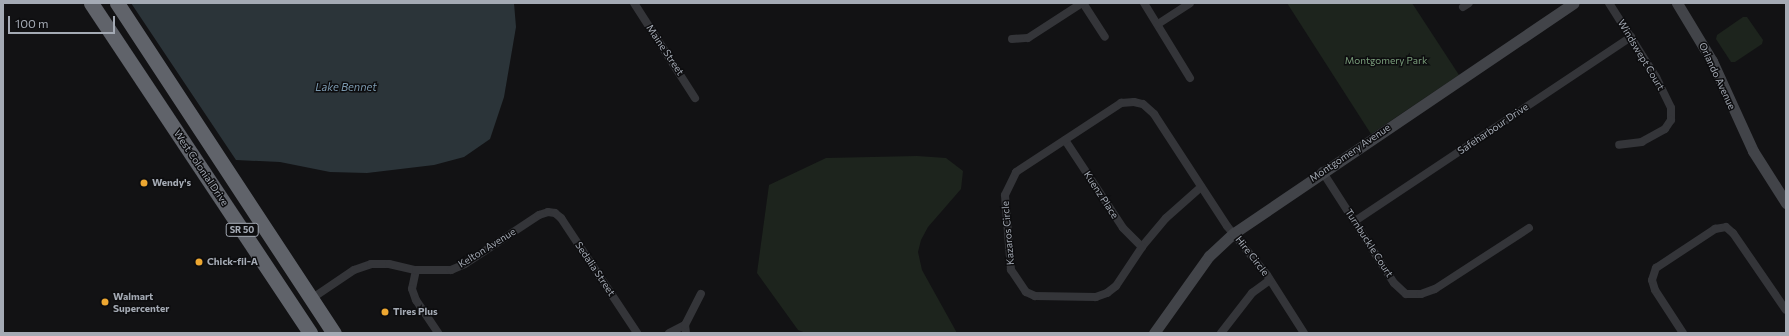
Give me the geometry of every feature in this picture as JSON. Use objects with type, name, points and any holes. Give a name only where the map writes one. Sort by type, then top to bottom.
[{"type":"highway","name":"West Colonial Drive","points":[[92,3],[310,333]]},
{"type":"highway","name":"West Colonial Drive","points":[[117,3],[334,333]]},
{"type":"highway","points":[[214,188],[247,199]]},
{"type":"street","name":"Maine Street","points":[[634,3],[696,98]]},
{"type":"street","points":[[1012,39],[1028,38],[1082,3],[1105,37]]},
{"type":"street","points":[[1144,3],[1190,78]]},
{"type":"street","points":[[1158,24],[1190,3]]},
{"type":"street","name":"Montgomery Avenue","points":[[1154,333],[1209,256],[1234,232],[1322,171],[1574,3]]},
{"type":"street","name":"Windswept Court","points":[[1609,3],[1656,77],[1671,108],[1671,120],[1665,129],[1642,142],[1619,145]]},
{"type":"street","name":"Orlando Avenue","points":[[1677,3],[1712,61],[1753,151],[1786,203]]},
{"type":"street","name":"Safeharbour Drive","points":[[1355,222],[1631,37]]},
{"type":"street","name":"Kazaros Circle","points":[[1201,187],[1182,202],[1142,247],[1116,286],[1096,297],[1035,296],[1026,292],[1011,270],[1005,195],[1008,183],[1016,172],[1121,103],[1143,104],[1154,114],[1227,226],[1234,232]]},
{"type":"street","name":"Kuenz Place","points":[[1065,140],[1123,228],[1142,247]]},
{"type":"street","name":"Turnbuckle Court","points":[[1322,171],[1394,283],[1406,294],[1421,294],[1435,289],[1529,228]]},
{"type":"street","name":"Kelton Avenue","points":[[311,298],[354,270],[371,264],[389,264],[416,270],[451,270],[465,264],[539,215],[548,212]]},
{"type":"street","name":"Sedalia Street","points":[[548,212],[555,213],[561,218],[637,333]]},
{"type":"street","points":[[1683,333],[1654,290],[1652,280],[1656,268],[1715,229],[1726,228],[1734,233],[1786,310]]},
{"type":"street","name":"Hire Circle","points":[[1234,232],[1270,280],[1304,333]]},
{"type":"street","points":[[416,270],[412,289],[416,300],[438,333]]},
{"type":"street","name":"Hire Circle","points":[[1221,333],[1252,293],[1270,280]]},
{"type":"street","points":[[669,333],[685,329],[701,294]]},
{"type":"green space","name":"Montgomery Park","points":[[1287,3],[1412,3],[1459,75],[1371,134]]},
{"type":"green space","points":[[1743,17],[1747,17],[1763,40],[1762,44],[1735,62],[1731,62],[1716,39],[1717,35]]},
{"type":"green space","points":[[917,156],[946,158],[963,171],[961,189],[928,227],[921,240],[918,252],[922,270],[957,333],[806,333],[798,330],[757,273],[769,185],[826,158]]},
{"type":"water","name":"Lake Bennet","points":[[131,3],[514,3],[516,27],[504,97],[490,139],[464,157],[434,165],[367,173],[330,172],[280,162],[236,160]]},
{"type":"place","name":"Wendy's","points":[[144,183]]},
{"type":"place","name":"Chick-fil-A","points":[[199,262]]},
{"type":"place","name":"Walmart Supercenter","points":[[105,302]]},
{"type":"place","name":"Tires Plus","points":[[385,312]]}]
